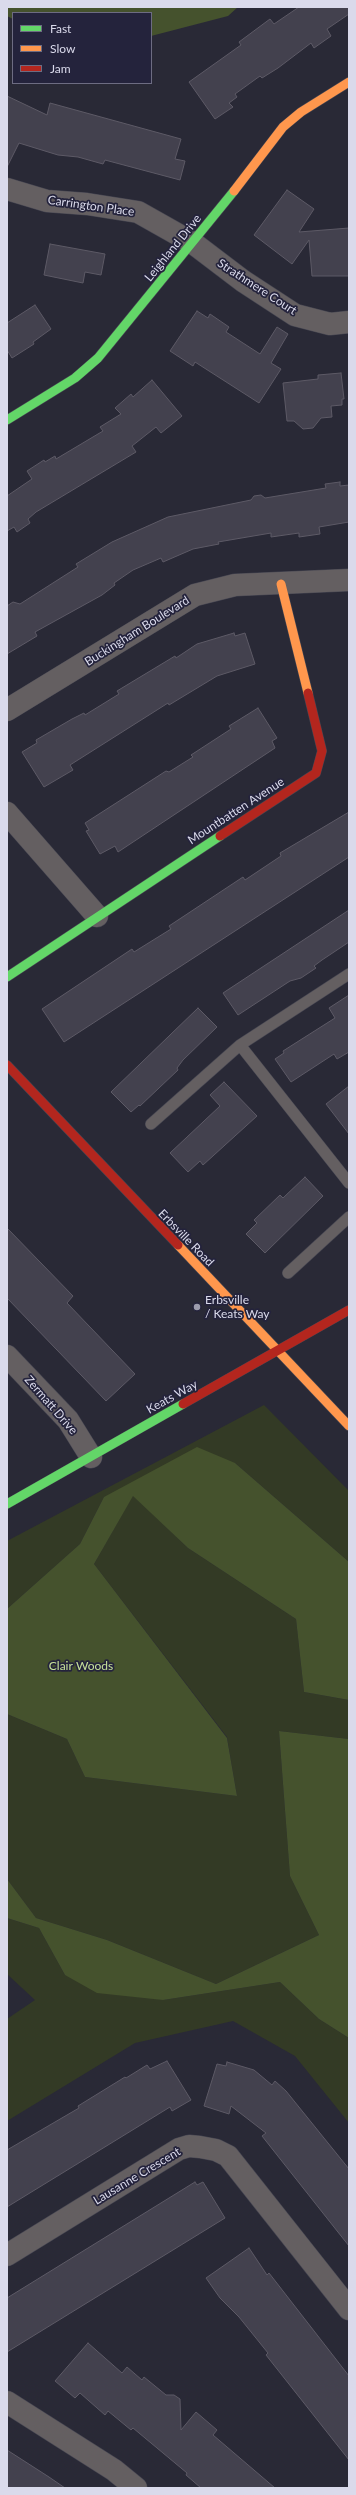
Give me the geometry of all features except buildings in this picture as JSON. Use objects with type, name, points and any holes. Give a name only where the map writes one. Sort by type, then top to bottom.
[{"type":"street","name":"Leighland Drive","points":[[7,420],[75,378],[98,358],[193,243],[283,127],[301,112],[349,82]]},
{"type":"street","name":"Carrington Place","points":[[7,189],[47,201],[87,204],[138,212],[193,243]]},
{"type":"street","name":"Strathmere Court","points":[[193,243],[242,281],[296,315],[330,324],[349,322]]},
{"type":"street","name":"Buckingham Boulevard","points":[[7,710],[195,595],[235,585],[349,580]]},
{"type":"street","name":"Mountbatten Avenue","points":[[7,977],[97,916],[316,773],[322,751],[281,584]]},
{"type":"street","points":[[7,812],[97,916]]},
{"type":"street","name":"Erbsville Road","points":[[7,1065],[276,1351],[349,1426]]},
{"type":"street","name":"Keats Way","points":[[7,1504],[349,1310]]},
{"type":"street","name":"Zermatt Drive","points":[[7,1356],[68,1420],[91,1457]]},
{"type":"street","name":"Lausanne Crescent","points":[[7,2255],[179,2149],[189,2146],[200,2147],[216,2150],[228,2156],[349,2308]]},
{"type":"street","points":[[7,2402],[114,2470],[136,2488]]},
{"type":"lane","points":[[151,1124],[240,1045],[349,974]]},
{"type":"lane","points":[[240,1045],[349,1183]]},
{"type":"lane","points":[[288,1273],[349,1217]]},
{"type":"green space","points":[[7,7],[238,7],[228,16],[152,36],[152,12],[12,12],[12,18],[7,16]]},
{"type":"green space","points":[[264,1405],[349,1491],[349,1562],[235,1463],[104,1497],[80,1544],[7,1609],[7,1541]]},
{"type":"green space","name":"Clair Woods","points":[[197,1447],[235,1463],[349,1562],[349,1700],[304,1692],[296,1619],[188,1548],[133,1496],[94,1564],[227,1738],[237,1796],[85,1777],[67,1739],[7,1714],[7,1609],[80,1544],[104,1497]]},
{"type":"green space","points":[[133,1495],[188,1548],[296,1619],[304,1692],[349,1700],[349,1739],[279,1731],[290,1876],[319,1935],[216,1984],[107,1940],[36,1918],[7,1879],[7,1714],[67,1739],[85,1777],[237,1796],[227,1737],[94,1564]]},
{"type":"green space","points":[[279,1731],[349,1739],[349,2038],[319,2019],[280,1982],[163,2000],[97,1993],[65,1975],[39,1928],[7,1918],[7,1879],[36,1918],[107,1940],[216,1984],[319,1935],[290,1876]]},
{"type":"green space","points":[[7,1918],[39,1928],[65,1975],[163,2000],[280,1982],[319,2019],[349,2038],[349,2123],[295,2056],[233,2021],[135,2043],[7,2121],[7,2019],[35,2000],[7,1974]]},
{"type":"traffic: fast","points":[[7,420],[75,378],[98,358],[234,191]]},
{"type":"traffic: fast","points":[[7,977],[220,836]]},
{"type":"traffic: fast","points":[[7,1504],[183,1404]]},
{"type":"traffic: slow","points":[[234,191],[283,127],[301,112],[349,82]]},
{"type":"traffic: slow","points":[[281,584],[308,693]]},
{"type":"traffic: slow","points":[[178,1245],[349,1426]]},
{"type":"traffic: jam","points":[[220,836],[316,773],[322,751],[308,693]]},
{"type":"traffic: jam","points":[[7,1065],[178,1245]]},
{"type":"traffic: jam","points":[[183,1404],[349,1310]]},
{"type":"place","name":"Erbsville / Keats Way","points":[[197,1307]]}]
